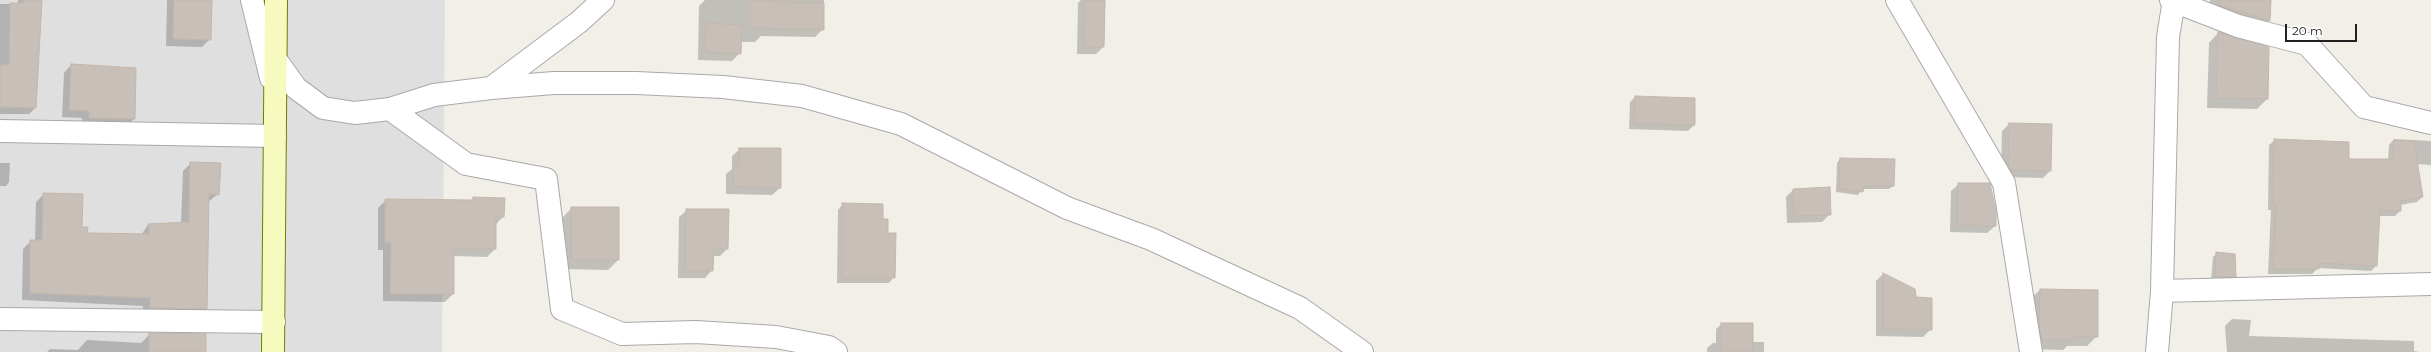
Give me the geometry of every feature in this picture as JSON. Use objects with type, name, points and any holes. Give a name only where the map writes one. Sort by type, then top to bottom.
[{"type":"street","points":[[252,0],[275,95]]},
{"type":"street","points":[[273,352],[276,0]]},
{"type":"street","points":[[491,88],[579,22],[603,0]]},
{"type":"street","points":[[1897,0],[2004,183],[2031,352]]},
{"type":"street","points":[[2157,352],[2162,291],[2168,37],[2173,0],[2238,26],[2307,44],[2364,106],[2431,123]]},
{"type":"street","points":[[276,60],[296,88],[323,108],[355,113],[390,109],[434,95],[491,88],[554,83],[636,82],[723,87],[802,96],[901,124],[1067,208],[1151,239],[1300,308],[1362,352]]},
{"type":"street","points":[[390,109],[466,164],[546,179],[562,309],[622,334],[696,332],[776,337],[829,347],[836,352]]},
{"type":"street","points":[[0,131],[275,136]]},
{"type":"street","points":[[2162,291],[2431,284]]},
{"type":"street","points":[[0,319],[274,322]]},
{"type":"shaded area","points":[[0,0],[445,0],[442,352],[0,352]]},
{"type":"building","points":[[23,0],[42,0],[36,108],[0,107],[0,65],[9,65],[10,3],[23,3]]},
{"type":"building","points":[[174,0],[212,0],[211,40],[173,39]]},
{"type":"building","points":[[1085,0],[1105,0],[1104,47],[1084,47]]},
{"type":"building","points":[[2219,0],[2271,0],[2270,21],[2219,5]]},
{"type":"building","points":[[750,1],[824,3],[824,30],[750,28]]},
{"type":"building","points":[[706,23],[742,25],[741,54],[705,52]]},
{"type":"building","points":[[2218,32],[2269,47],[2268,99],[2216,98]]},
{"type":"building","points":[[71,64],[136,68],[135,119],[89,118],[89,111],[69,110]]},
{"type":"building","points":[[1635,96],[1695,98],[1695,125],[1634,124]]},
{"type":"building","points":[[2009,123],[2052,124],[2051,171],[2011,170],[2008,166]]},
{"type":"building","points":[[2274,139],[2349,142],[2349,159],[2393,159],[2394,140],[2414,141],[2423,197],[2401,201],[2401,211],[2380,211],[2377,266],[2319,263],[2319,269],[2273,269],[2276,205],[2273,205]]},
{"type":"building","points":[[739,148],[781,148],[781,188],[733,187],[733,166],[739,166]]},
{"type":"building","points":[[1840,158],[1895,159],[1894,186],[1864,186],[1863,192],[1839,189]]},
{"type":"building","points":[[190,162],[221,163],[219,195],[209,194],[207,309],[150,308],[150,298],[30,293],[30,240],[42,240],[43,193],[83,194],[82,227],[88,227],[87,233],[149,234],[148,224],[189,222]]},
{"type":"building","points":[[1958,183],[1990,183],[1996,212],[1996,226],[1957,225]]},
{"type":"building","points":[[1830,187],[1831,215],[1794,216],[1793,189]]},
{"type":"building","points":[[473,197],[505,198],[504,217],[496,217],[496,249],[454,249],[454,294],[390,294],[391,243],[385,242],[385,199],[473,200]]},
{"type":"building","points":[[842,203],[883,204],[883,219],[888,219],[888,233],[896,233],[895,278],[842,278]]},
{"type":"building","points":[[571,207],[619,207],[619,260],[571,260]]},
{"type":"building","points":[[686,209],[729,209],[728,249],[714,249],[713,271],[685,271]]},
{"type":"building","points":[[2216,252],[2235,254],[2236,277],[2215,277]]},
{"type":"building","points":[[1883,273],[1915,289],[1916,297],[1932,298],[1932,330],[1883,329]]},
{"type":"building","points":[[2040,289],[2098,290],[2098,337],[2073,336],[2073,340],[2042,340],[2039,325]]},
{"type":"building","points":[[1721,323],[1753,323],[1753,352],[1721,352]]},
{"type":"building","points":[[149,333],[206,334],[206,352],[149,352]]}]
